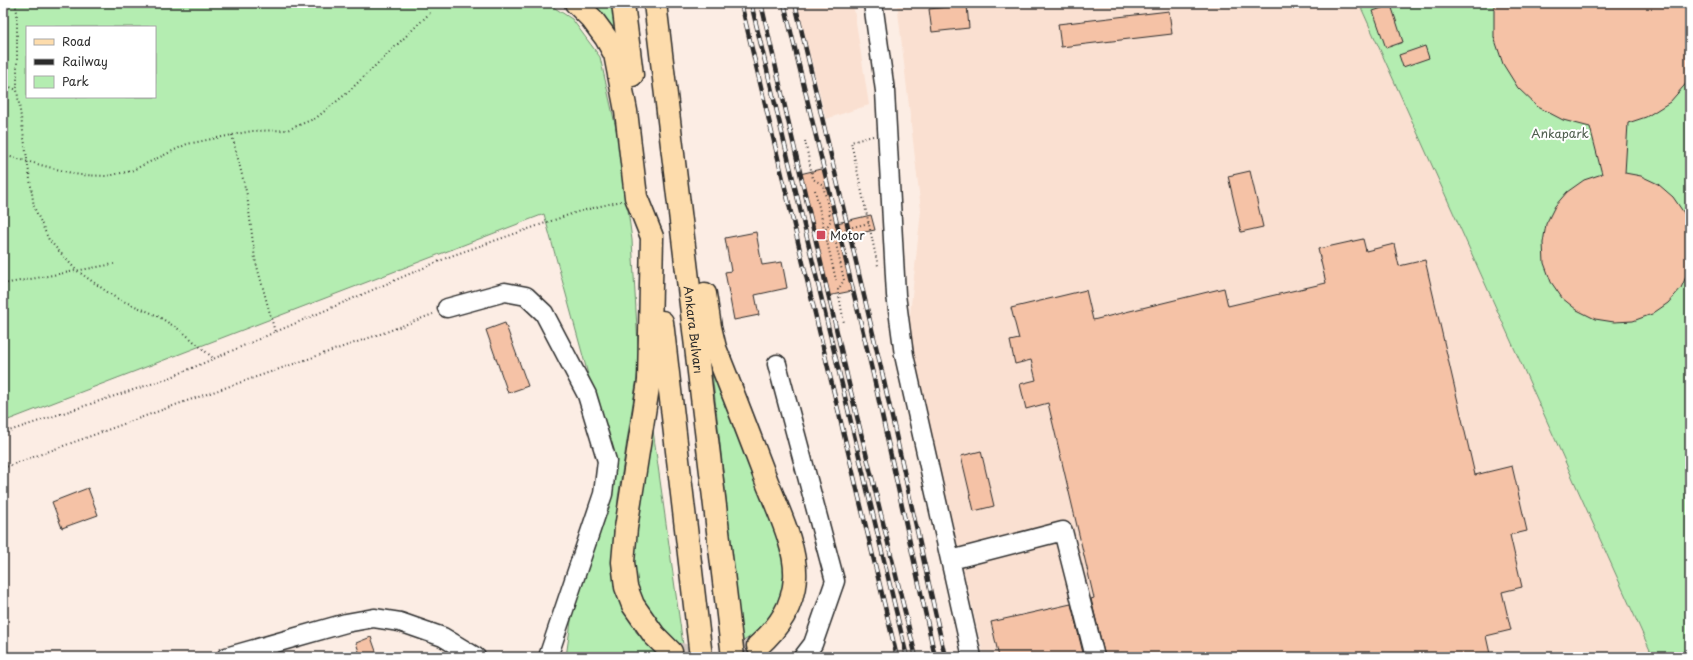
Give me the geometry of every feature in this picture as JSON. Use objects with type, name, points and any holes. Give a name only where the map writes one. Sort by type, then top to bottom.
[{"type":"main road","points":[[576,3],[606,38],[615,54],[626,111],[636,197],[652,237],[649,381],[632,481],[622,562],[626,587],[633,605],[654,635],[671,652]]},
{"type":"main road","points":[[623,3],[701,657]]},
{"type":"main road","name":"Ankara Bulvarı","points":[[655,3],[733,657]]},
{"type":"main road","points":[[665,79],[685,149],[710,327],[715,348],[781,519],[794,562],[795,577],[790,603],[778,626],[758,646]]},
{"type":"street","points":[[873,3],[885,92],[896,295],[904,355],[972,657]]},
{"type":"street","points":[[446,308],[505,292],[526,296],[544,313],[587,395],[606,461],[603,494],[548,657]]},
{"type":"street","points":[[777,364],[835,581],[813,644],[804,657]]},
{"type":"street","points":[[951,560],[1063,530],[1095,657]]},
{"type":"street","points":[[226,657],[346,623],[374,618],[400,622],[443,637],[476,657]]},
{"type":"path","points":[[15,3],[17,12],[18,90],[27,162],[34,207],[50,240],[76,270],[116,298],[161,318],[183,332],[214,358]]},
{"type":"path","points":[[3,156],[79,175],[107,176],[132,171],[187,144],[252,131],[287,130],[316,118],[346,94],[431,12]]},
{"type":"path","points":[[3,84],[18,90]]},
{"type":"path","points":[[878,267],[851,142],[887,131]]},
{"type":"path","points":[[232,135],[247,195],[255,259],[275,332]]},
{"type":"path","points":[[805,141],[813,179],[823,185],[831,220],[825,234]]},
{"type":"path","points":[[815,190],[836,280]]},
{"type":"path","points":[[3,433],[169,378],[451,256],[577,212],[636,197]]},
{"type":"path","points":[[825,234],[869,223]]},
{"type":"path","points":[[825,234],[836,244],[844,280],[838,290],[844,323]]},
{"type":"path","points":[[3,284],[114,264]]},
{"type":"path","points":[[3,468],[181,403],[386,332],[446,308]]},
{"type":"shaded area","points":[[797,3],[853,3],[869,105],[826,119]]},
{"type":"shaded area","points":[[897,3],[1359,3],[1653,657],[984,657],[908,334],[921,210]]},
{"type":"green space","points":[[3,3],[547,3],[572,19],[600,57],[619,142],[632,240],[639,364],[618,498],[615,566],[624,601],[636,632],[663,657],[566,657],[572,614],[612,462],[544,214],[3,422]]},
{"type":"green space","points":[[589,3],[612,3],[616,35]]},
{"type":"green space","name":"Ankapark","points":[[1359,3],[1690,3],[1690,657],[1653,657]]},
{"type":"green space","points":[[712,372],[757,476],[785,551],[786,588],[773,622],[742,642]]},
{"type":"green space","points":[[651,416],[685,657],[670,657],[645,610],[633,582],[631,552]]},
{"type":"building","points":[[1494,3],[1690,3],[1690,79],[1670,102],[1646,117],[1628,123],[1625,173],[1641,176],[1658,184],[1673,197],[1684,213],[1690,229],[1689,270],[1681,288],[1668,303],[1652,314],[1633,321],[1614,322],[1595,319],[1577,310],[1562,298],[1551,282],[1544,263],[1543,243],[1546,224],[1555,206],[1567,192],[1584,180],[1602,174],[1590,127],[1563,120],[1538,107],[1518,88],[1503,64],[1494,37]]},
{"type":"building","points":[[967,5],[969,28],[932,32],[929,9]]},
{"type":"building","points":[[1391,5],[1403,42],[1386,48],[1373,11]]},
{"type":"building","points":[[1169,11],[1172,34],[1061,47],[1058,24]]},
{"type":"building","points":[[1425,46],[1429,58],[1403,67],[1399,55]]},
{"type":"building","points":[[825,168],[837,223],[871,215],[875,230],[840,237],[852,291],[827,296],[800,174]]},
{"type":"building","points":[[1250,171],[1263,227],[1241,232],[1228,176]]},
{"type":"building","points":[[756,232],[762,265],[782,262],[787,288],[755,295],[759,315],[734,320],[725,272],[731,271],[725,238]]},
{"type":"building","points":[[1363,239],[1366,251],[1394,244],[1399,266],[1425,260],[1475,475],[1512,466],[1527,531],[1510,535],[1522,587],[1502,592],[1511,630],[1486,636],[1490,654],[1476,657],[1105,657],[1091,599],[1094,598],[1048,403],[1026,409],[1020,384],[1036,380],[1031,360],[1015,364],[1010,341],[1019,339],[1011,308],[1086,290],[1093,320],[1224,288],[1228,306],[1326,283],[1318,249]]},
{"type":"building","points":[[505,323],[528,386],[508,393],[486,330]]},
{"type":"building","points":[[981,451],[994,506],[974,511],[961,456]]},
{"type":"building","points":[[88,488],[98,515],[62,528],[52,502]]},
{"type":"building","points":[[1071,604],[1084,657],[999,657],[991,622]]},
{"type":"building","points":[[371,637],[378,657],[361,657],[356,643]]},
{"type":"tunnel","points":[[740,657],[758,646]]},
{"type":"tunnel","points":[[671,652],[694,657]]},
{"type":"railway","points":[[741,3],[897,657]]},
{"type":"railway","points":[[751,3],[907,657]]},
{"type":"railway","points":[[761,3],[848,380],[916,657]]},
{"type":"railway","points":[[784,3],[873,374],[935,657]]},
{"type":"railway","points":[[795,3],[882,372],[945,657]]},
{"type":"place","name":"Motor","points":[[821,235]]}]
